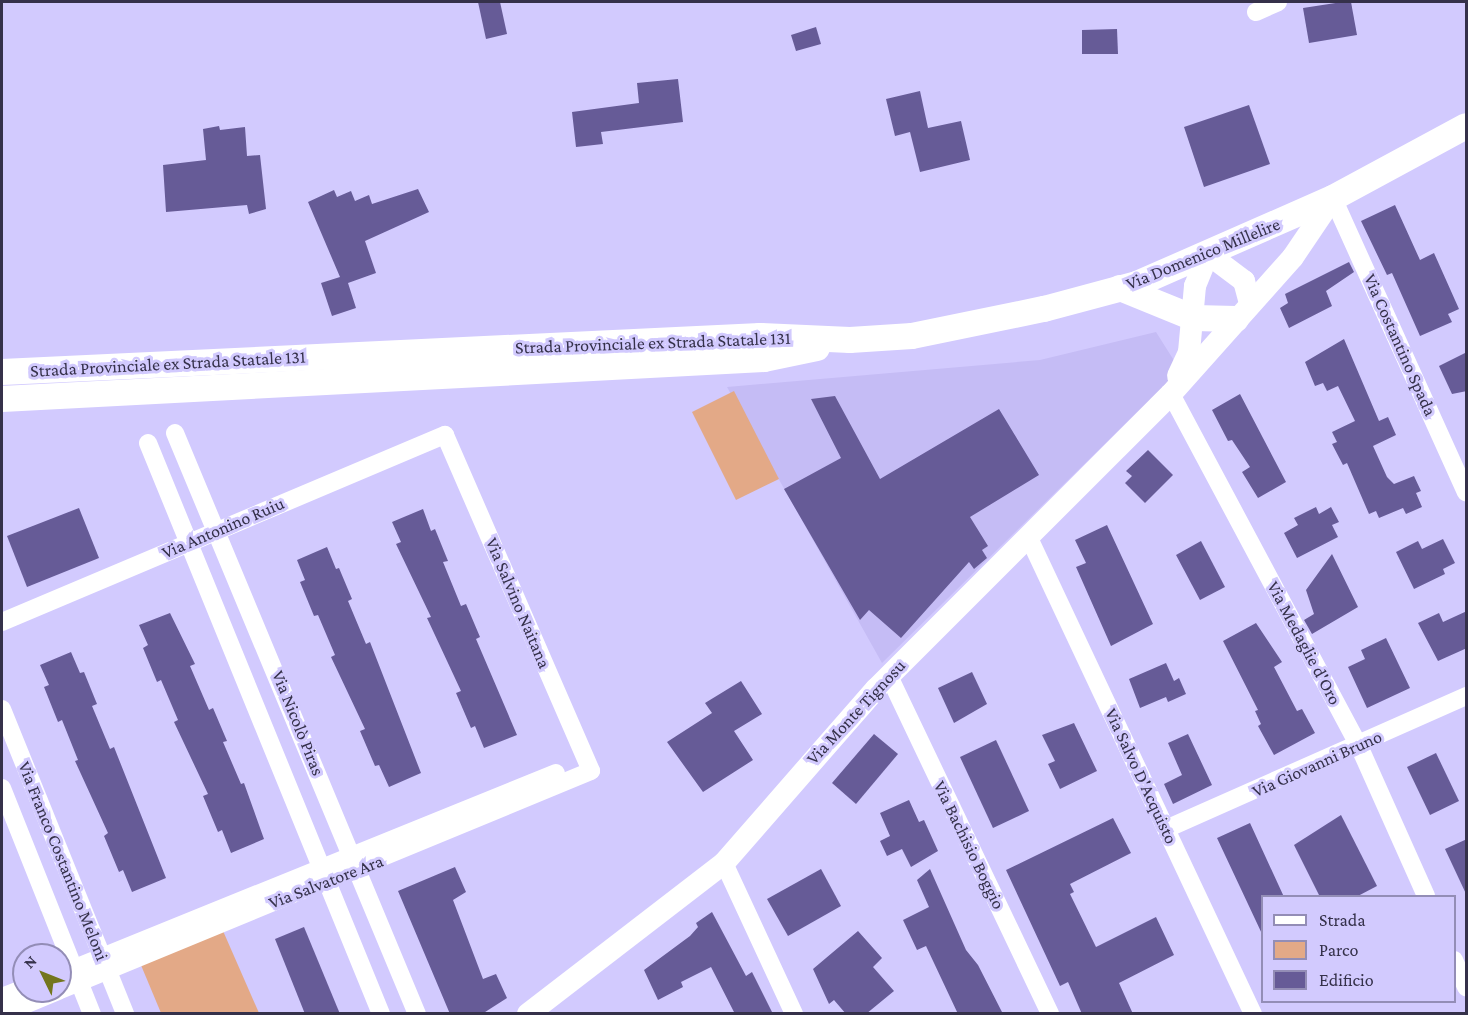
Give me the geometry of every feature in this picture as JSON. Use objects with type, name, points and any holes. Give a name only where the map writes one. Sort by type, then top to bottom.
[{"type":"main road","name":"Via Domenico Millelire","points":[[850,340],[912,336],[1044,309],[1120,288],[1208,254],[1333,198],[1467,126]]},
{"type":"main road","points":[[1120,288],[1194,318],[1243,312]]},
{"type":"main road","name":"Strada Provinciale ex Strada Statale 131","points":[[2,372],[760,336],[850,340]]},
{"type":"main road","name":"Strada Provinciale ex Strada Statale 131","points":[[2,399],[764,359],[850,340]]},
{"type":"street","points":[[1256,12],[1278,2]]},
{"type":"street","name":"Via Monte Tignosu","points":[[530,1013],[724,863],[889,676],[1171,394],[1293,257],[1333,198]]},
{"type":"street","name":"Via Costantino Spada","points":[[1333,198],[1467,492]]},
{"type":"street","points":[[1208,254],[1244,281],[1243,312]]},
{"type":"street","name":"Via Monte Tignosu","points":[[1171,394],[1189,352],[1194,318],[1195,286],[1208,254]]},
{"type":"street","name":"Via Medaglie d'Oro","points":[[1171,394],[1359,746],[1425,895]]},
{"type":"street","name":"Via Nicolò Piras","points":[[176,433],[417,1014]]},
{"type":"street","name":"Via Antonino Ruiu","points":[[2,622],[445,435]]},
{"type":"street","name":"Via Salvino Naitana","points":[[445,435],[588,766]]},
{"type":"street","name":"Via Nicolò Piras","points":[[148,443],[191,542],[381,1014]]},
{"type":"street","name":"Via Salvo D'Acquisto","points":[[1029,538],[1253,1014]]},
{"type":"street","name":"Via Bachisio Boggio","points":[[889,676],[1050,1014]]},
{"type":"street","name":"Via Giovanni Bruno","points":[[1166,829],[1359,746],[1467,696]]},
{"type":"street","name":"Via Franco Costantino Meloni","points":[[2,709],[125,1014]]},
{"type":"street","name":"Via Salvatore Ara","points":[[72,975],[105,964],[355,863],[588,766]]},
{"type":"street","name":"Via Franco Costantino Meloni","points":[[2,788],[59,943]]},
{"type":"street","points":[[724,863],[794,1014]]},
{"type":"street","points":[[1456,962],[1467,987]]},
{"type":"street","name":"Via Franco Costantino Meloni","points":[[72,977],[92,1014]]},
{"type":"street","name":"Via Salvatore Ara","points":[[3,1014],[30,1003]]},
{"type":"shaded area","points":[[1156,332],[1180,370],[882,663],[727,387],[1040,360]]},
{"type":"green space","points":[[734,391],[779,479],[736,500],[692,412]]},
{"type":"green space","points":[[220,924],[259,1013],[161,1013],[138,958]]},
{"type":"building","points":[[478,2],[500,2],[507,34],[486,39]]},
{"type":"building","points":[[1351,2],[1357,35],[1309,43],[1303,8]]},
{"type":"building","points":[[816,27],[821,44],[796,51],[791,35]]},
{"type":"building","points":[[1117,29],[1118,54],[1082,54],[1082,30]]},
{"type":"building","points":[[678,79],[683,122],[601,132],[603,144],[576,147],[572,112],[639,103],[637,83]]},
{"type":"building","points":[[920,91],[928,128],[961,121],[970,160],[920,172],[910,132],[895,136],[886,99]]},
{"type":"building","points":[[1249,105],[1270,164],[1204,187],[1184,127]]},
{"type":"building","points":[[219,126],[220,130],[245,127],[247,156],[260,155],[266,209],[249,214],[247,205],[166,212],[163,165],[206,160],[203,129]]},
{"type":"building","points":[[418,189],[429,212],[365,241],[376,273],[348,283],[356,308],[332,316],[321,283],[340,277],[308,202],[334,190],[337,197],[351,191],[355,201],[369,195],[372,204]]},
{"type":"building","points":[[1395,205],[1420,260],[1434,253],[1459,309],[1448,314],[1452,322],[1420,336],[1392,273],[1387,275],[1361,221]]},
{"type":"building","points":[[1349,262],[1354,272],[1326,291],[1332,306],[1289,328],[1280,308],[1288,303],[1285,294]]},
{"type":"building","points":[[1344,339],[1379,421],[1388,417],[1396,435],[1373,446],[1387,477],[1394,484],[1414,476],[1421,491],[1416,493],[1422,507],[1406,514],[1403,508],[1379,518],[1376,511],[1369,514],[1347,463],[1343,465],[1332,444],[1337,442],[1332,432],[1355,421],[1338,386],[1327,391],[1323,383],[1315,386],[1305,362]]},
{"type":"building","points":[[1467,352],[1467,391],[1452,394],[1439,366]]},
{"type":"building","points":[[1240,394],[1286,482],[1258,498],[1242,472],[1250,467],[1232,440],[1228,441],[1212,410]]},
{"type":"building","points":[[835,396],[880,479],[999,409],[1039,475],[970,517],[988,546],[982,550],[987,558],[974,569],[969,562],[901,638],[869,610],[860,620],[784,489],[841,458],[811,399]]},
{"type":"building","points":[[1148,450],[1173,475],[1145,503],[1125,483],[1132,476],[1126,471]]},
{"type":"building","points":[[1316,507],[1319,514],[1331,507],[1339,522],[1332,525],[1338,537],[1297,558],[1284,533],[1298,525],[1294,518]]},
{"type":"building","points":[[79,508],[99,558],[27,587],[7,536]]},
{"type":"building","points":[[423,509],[431,531],[435,529],[448,561],[443,562],[461,606],[466,604],[480,637],[476,639],[517,735],[484,748],[475,726],[471,728],[456,693],[461,691],[427,618],[431,617],[396,544],[401,542],[392,522]]},
{"type":"building","points":[[1107,525],[1153,624],[1111,646],[1076,567],[1086,563],[1075,540]]},
{"type":"building","points":[[1443,539],[1455,563],[1443,569],[1445,574],[1414,589],[1396,552],[1418,541],[1422,549]]},
{"type":"building","points":[[1201,541],[1225,587],[1200,600],[1176,555]]},
{"type":"building","points":[[327,547],[352,599],[348,601],[366,644],[370,642],[421,773],[389,787],[379,765],[375,766],[360,731],[365,729],[331,657],[335,655],[318,615],[314,616],[300,582],[305,580],[297,560]]},
{"type":"building","points":[[1332,554],[1358,607],[1312,634],[1304,620],[1314,614],[1306,590]]},
{"type":"building","points":[[1467,611],[1467,648],[1438,661],[1418,623],[1439,613],[1443,622]]},
{"type":"building","points":[[170,613],[195,664],[190,666],[209,710],[213,708],[227,741],[223,742],[241,784],[244,783],[264,839],[231,853],[222,830],[218,832],[203,796],[208,794],[174,722],[178,720],[161,680],[157,682],[143,648],[148,645],[139,625]]},
{"type":"building","points":[[1256,623],[1282,662],[1274,667],[1297,711],[1302,709],[1315,733],[1274,755],[1258,726],[1261,724],[1255,711],[1258,710],[1223,641]]},
{"type":"building","points":[[1386,638],[1410,688],[1367,708],[1348,667],[1365,659],[1361,650]]},
{"type":"building","points":[[71,652],[80,673],[84,672],[97,704],[92,706],[110,749],[114,747],[166,878],[132,892],[123,870],[119,872],[104,836],[108,833],[75,761],[78,760],[62,720],[58,722],[44,687],[49,685],[40,665]]},
{"type":"building","points":[[1166,663],[1174,681],[1179,678],[1186,694],[1168,702],[1166,697],[1140,708],[1129,679]]},
{"type":"building","points":[[972,672],[987,704],[954,723],[938,688]]},
{"type":"building","points":[[741,681],[762,714],[734,731],[753,760],[703,792],[667,742],[712,713],[705,703]]},
{"type":"building","points":[[1074,723],[1097,771],[1060,789],[1048,764],[1055,761],[1042,735]]},
{"type":"building","points":[[874,734],[898,754],[856,804],[832,783]]},
{"type":"building","points":[[1188,734],[1212,785],[1173,804],[1164,784],[1182,775],[1168,743]]},
{"type":"building","points":[[996,740],[1029,811],[993,828],[960,757]]},
{"type":"building","points":[[1436,753],[1459,801],[1430,815],[1407,767]]},
{"type":"building","points":[[909,800],[919,822],[924,820],[938,851],[911,867],[902,849],[887,856],[880,841],[890,836],[880,813]]},
{"type":"building","points":[[1341,815],[1377,886],[1360,895],[1319,895],[1294,845]]},
{"type":"building","points":[[1113,818],[1131,853],[1070,884],[1074,892],[1070,894],[1096,947],[1156,917],[1174,955],[1119,983],[1133,1014],[1082,1014],[1068,982],[1060,986],[1006,870]]},
{"type":"building","points":[[1250,823],[1283,895],[1261,895],[1261,932],[1217,838]]},
{"type":"building","points":[[1467,839],[1467,896],[1445,849]]},
{"type":"building","points":[[455,867],[466,892],[453,900],[483,979],[496,974],[507,998],[482,1014],[450,1014],[398,891]]},
{"type":"building","points":[[821,869],[841,906],[788,936],[767,899]]},
{"type":"building","points":[[930,869],[966,950],[978,965],[1003,1014],[958,1014],[926,946],[917,950],[903,920],[929,907],[917,880]]},
{"type":"building","points":[[712,912],[746,976],[752,972],[773,1014],[735,1014],[711,967],[681,982],[683,987],[658,1000],[644,970],[690,936],[698,927],[696,923]]},
{"type":"building","points":[[304,927],[340,1014],[305,1014],[275,939]]},
{"type":"building","points":[[858,931],[882,958],[873,967],[894,991],[866,1014],[846,1014],[834,1000],[829,1004],[813,969]]}]
